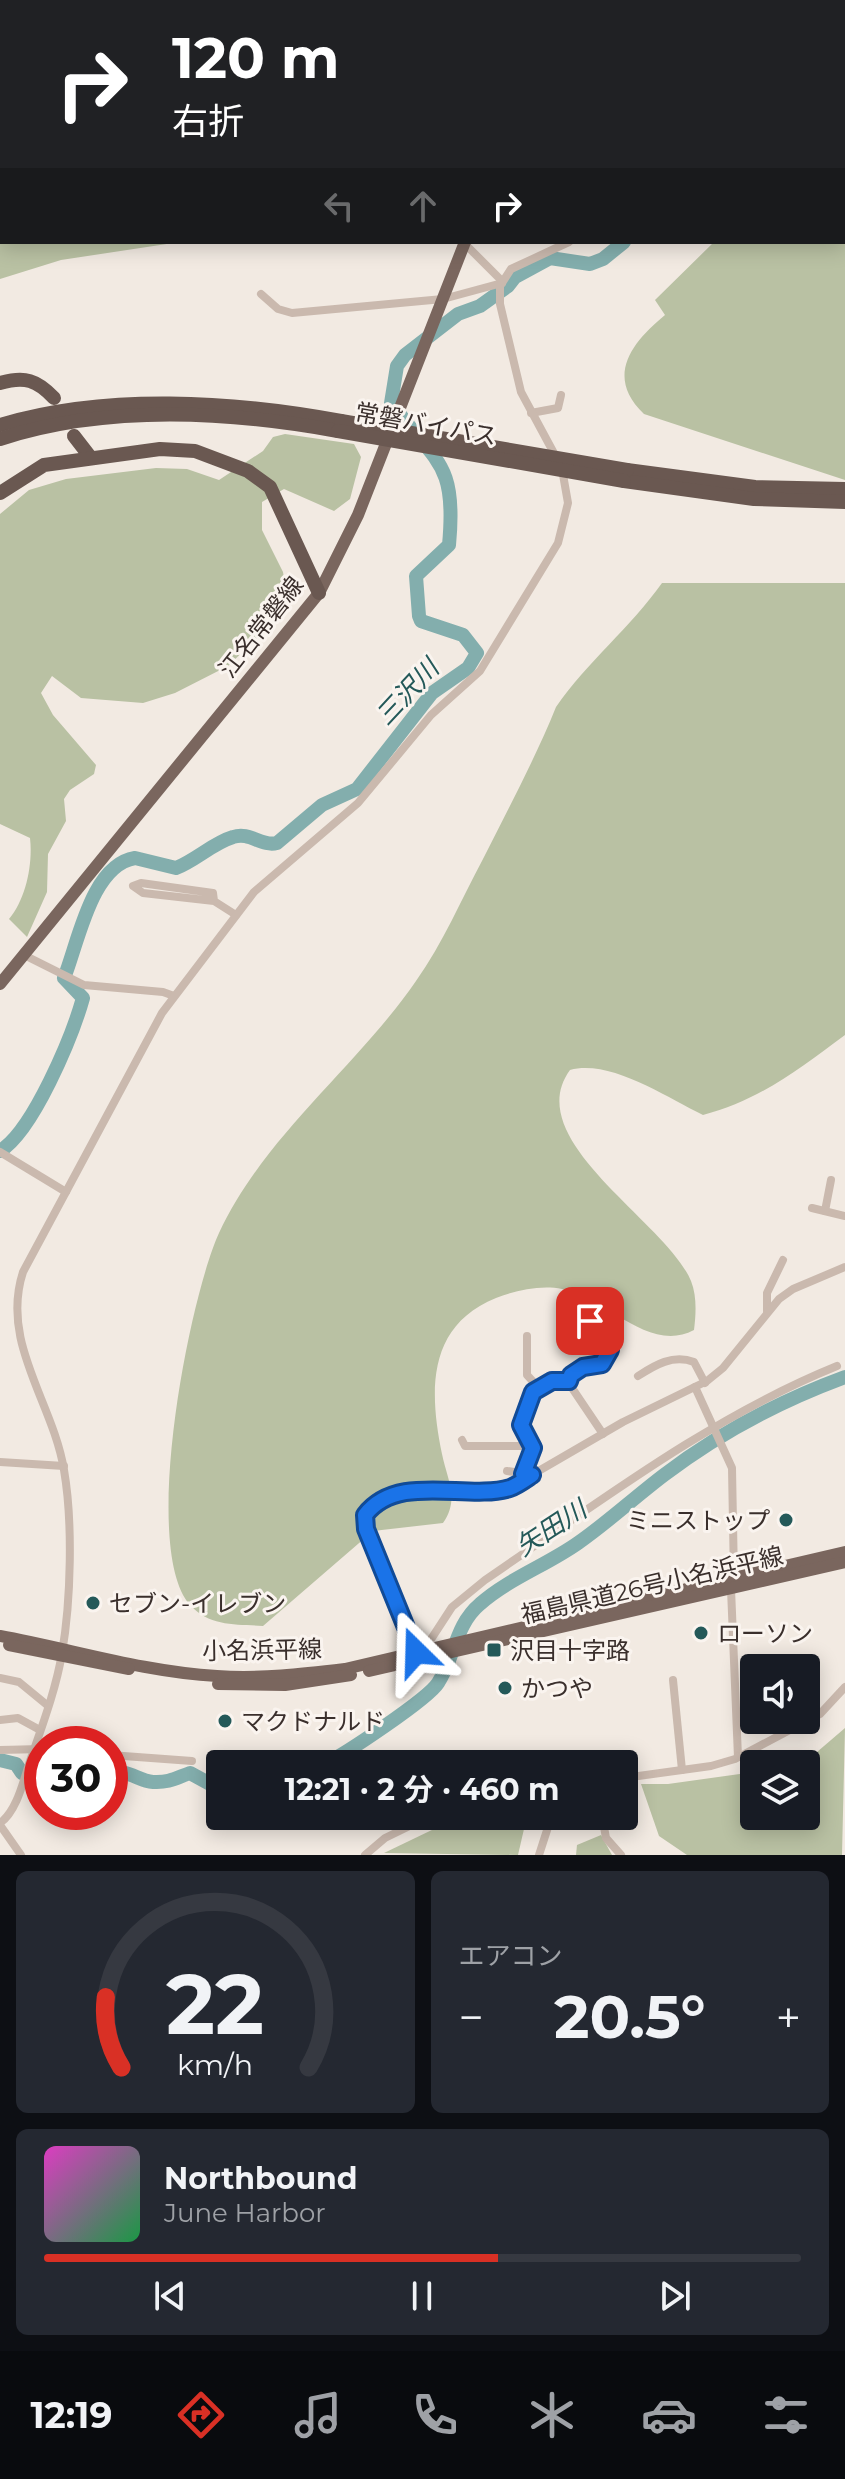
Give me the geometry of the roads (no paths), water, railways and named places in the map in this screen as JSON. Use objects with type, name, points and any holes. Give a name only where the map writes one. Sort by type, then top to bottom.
[{"type":"highway","points":[[0,383],[18,378],[33,380],[54,398]]},
{"type":"highway","name":"常磐バイパス","points":[[0,425],[74,411],[149,405],[274,409],[340,426]]},
{"type":"highway","name":"常磐バイパス","points":[[0,439],[76,423],[152,415],[274,419],[340,426],[754,499],[845,502]]},
{"type":"highway","points":[[74,436],[91,458]]},
{"type":"highway","points":[[0,493],[36,468],[91,458],[181,449],[258,476],[275,496],[319,593]]},
{"type":"highway","name":"常磐バイパス","points":[[626,476],[755,487],[845,489]]},
{"type":"main road","name":"江名常磐線","points":[[0,984],[26,956],[319,593],[358,515],[463,244]]},
{"type":"main road","points":[[732,1583],[845,1552]]},
{"type":"main road","name":"福島県道26号小名浜平線","points":[[470,1650],[732,1583],[845,1562]]},
{"type":"main road","name":"小名浜平線","points":[[424,1653],[443,1643],[732,1583]]},
{"type":"main road","name":"小名浜平線","points":[[0,1636],[204,1683],[237,1685],[285,1685],[331,1679],[424,1653],[470,1650]]},
{"type":"main road","name":"小名浜平線","points":[[0,1643],[62,1652]]},
{"type":"street","points":[[466,244],[502,282]]},
{"type":"street","points":[[41,1726],[62,1652],[69,1516],[64,1466],[18,1335],[16,1303],[23,1272],[174,996],[268,879],[358,803],[431,715],[480,671],[558,543],[568,513],[565,476],[531,413],[515,372],[500,304],[502,282],[511,269],[558,244]]},
{"type":"street","points":[[261,294],[284,313],[443,299],[502,282]]},
{"type":"street","points":[[531,413],[558,408],[561,395]]},
{"type":"street","points":[[214,901],[213,893],[141,883],[133,886],[143,893],[214,901],[236,915]]},
{"type":"street","points":[[26,956],[84,985],[163,992],[174,996]]},
{"type":"street","points":[[0,1152],[66,1192]]},
{"type":"street","points":[[825,1211],[831,1180]]},
{"type":"street","points":[[812,1208],[845,1216]]},
{"type":"street","points":[[767,1311],[767,1293],[783,1260]]},
{"type":"street","points":[[424,1653],[366,1529],[365,1515],[374,1506],[405,1492],[507,1488],[603,1434],[705,1383],[723,1368],[767,1311],[793,1289],[845,1267]]},
{"type":"street","points":[[569,1381],[571,1375],[583,1367],[602,1364],[610,1350],[594,1338],[588,1323],[611,1304]]},
{"type":"street","points":[[527,1336],[527,1375],[539,1388]]},
{"type":"street","points":[[638,1376],[666,1361],[688,1359],[697,1366],[705,1383]]},
{"type":"street","points":[[424,1653],[452,1607],[485,1580],[713,1427],[779,1390],[837,1366]]},
{"type":"street","points":[[528,1474],[533,1446],[521,1425],[533,1392],[552,1381],[569,1381]]},
{"type":"street","points":[[569,1381],[603,1434]]},
{"type":"street","points":[[695,1387],[725,1450],[734,1485],[732,1583],[738,1757]]},
{"type":"street","points":[[462,1440],[465,1446],[533,1446]]},
{"type":"street","points":[[0,1462],[64,1466]]},
{"type":"street","points":[[507,1471],[528,1474]]},
{"type":"street","points":[[0,1678],[19,1682],[47,1705]]},
{"type":"street","points":[[673,1680],[682,1770]]},
{"type":"street","points":[[638,1776],[738,1757],[820,1714],[845,1687]]},
{"type":"street","points":[[0,1720],[18,1718],[33,1726]]},
{"type":"street","points":[[0,1750],[24,1750]]},
{"type":"street","points":[[128,1756],[192,1761]]},
{"type":"street","points":[[21,1855],[0,1824],[7,1818],[24,1780]]},
{"type":"street","points":[[365,1855],[385,1838],[401,1830]]},
{"type":"street","points":[[539,1855],[547,1830]]},
{"type":"street","points":[[605,1830],[606,1838],[621,1855]]},
{"type":"waterway","name":"三沢川","points":[[0,1151],[13,1140],[38,1104],[70,1036],[83,998],[64,978],[88,908],[107,875],[120,864],[135,858],[176,868],[233,837],[277,843],[322,805],[357,789],[432,693],[468,668],[477,653],[463,635],[421,621],[419,616],[416,576],[449,545],[450,496],[440,465],[391,403],[397,366],[405,355],[458,314],[480,306],[508,286],[515,277],[550,258],[590,264],[603,259],[622,244]]},
{"type":"waterway","name":"矢田川","points":[[348,1750],[431,1691],[444,1673],[465,1622],[491,1595],[578,1543],[706,1445],[774,1407],[845,1377]]},
{"type":"waterway","name":"矢田川","points":[[0,1760],[16,1764],[24,1773]]},
{"type":"waterway","name":"矢田川","points":[[128,1774],[153,1782],[168,1781],[190,1773],[206,1782]]},
{"type":"place","name":"ミニストップ","points":[[786,1520]]},
{"type":"place","name":"セブン-イレブン","points":[[93,1603]]},
{"type":"place","name":"ローソン","points":[[701,1633]]},
{"type":"place","name":"沢目十字路","points":[[494,1650]]},
{"type":"place","name":"かつや","points":[[505,1688]]},
{"type":"place","name":"マクドナルド","points":[[225,1721]]}]
